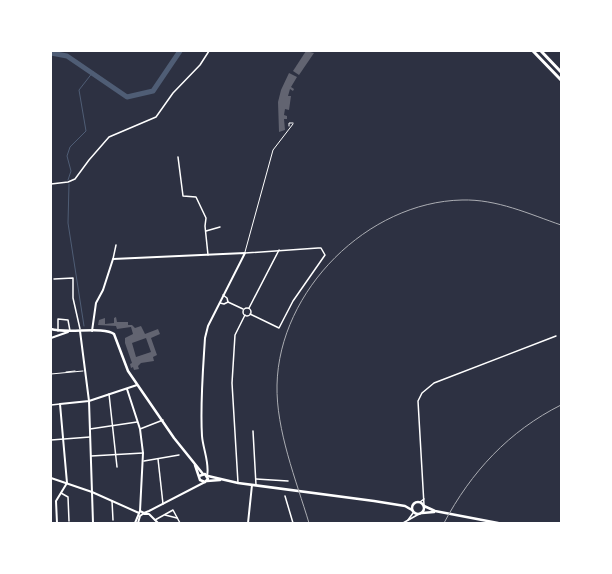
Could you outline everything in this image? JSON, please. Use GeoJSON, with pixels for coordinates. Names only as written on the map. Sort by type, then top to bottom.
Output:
{"type":"FeatureCollection","features":[{"type":"Feature","properties":{"kind":"highway"},"geometry":{"type":"LineString","coordinates":[[533,51],[561,80]]}},
{"type":"Feature","properties":{"kind":"highway"},"geometry":{"type":"LineString","coordinates":[[541,51],[561,72]]}},
{"type":"Feature","properties":{"kind":"main road"},"geometry":{"type":"LineString","coordinates":[[51,329],[69,332],[106,330],[114,334],[128,371],[194,464],[207,476],[220,480],[256,486],[405,506],[420,502],[435,512]]}},
{"type":"Feature","properties":{"kind":"main road"},"geometry":{"type":"LineString","coordinates":[[194,464],[200,480],[205,482],[220,480]]}},
{"type":"Feature","properties":{"kind":"main road"},"geometry":{"type":"LineString","coordinates":[[199,476],[204,474]]}},
{"type":"Feature","properties":{"kind":"main road"},"geometry":{"type":"LineString","coordinates":[[205,482],[207,476]]}},
{"type":"Feature","properties":{"kind":"main road"},"geometry":{"type":"LineString","coordinates":[[412,505],[412,511]]}},
{"type":"Feature","properties":{"kind":"main road"},"geometry":{"type":"LineString","coordinates":[[405,506],[420,514],[435,512],[498,523]]}},
{"type":"Feature","properties":{"kind":"main road"},"geometry":{"type":"LineString","coordinates":[[420,514],[424,506]]}},
{"type":"Feature","properties":{"kind":"street"},"geometry":{"type":"LineString","coordinates":[[51,184],[75,179],[109,137],[156,118],[173,92],[200,65],[210,51]]}},
{"type":"Feature","properties":{"kind":"street"},"geometry":{"type":"LineString","coordinates":[[178,157],[183,196],[196,197],[206,218],[208,255]]}},
{"type":"Feature","properties":{"kind":"street"},"geometry":{"type":"LineString","coordinates":[[206,231],[220,227]]}},
{"type":"Feature","properties":{"kind":"street"},"geometry":{"type":"LineString","coordinates":[[89,331],[96,303],[103,290],[116,245]]}},
{"type":"Feature","properties":{"kind":"street"},"geometry":{"type":"LineString","coordinates":[[113,259],[318,248],[324,251],[324,258],[293,301],[279,328],[250,314],[245,316],[235,335],[232,383],[238,483]]}},
{"type":"Feature","properties":{"kind":"street"},"geometry":{"type":"LineString","coordinates":[[250,314],[249,308],[279,250]]}},
{"type":"Feature","properties":{"kind":"street"},"geometry":{"type":"LineString","coordinates":[[207,476],[207,466],[203,449],[202,427],[205,338],[208,326],[245,253]]}},
{"type":"Feature","properties":{"kind":"street"},"geometry":{"type":"LineString","coordinates":[[54,279],[73,278],[73,298],[80,331],[89,401],[93,523]]}},
{"type":"Feature","properties":{"kind":"street"},"geometry":{"type":"LineString","coordinates":[[223,295],[227,298],[228,302],[243,309],[249,308]]}},
{"type":"Feature","properties":{"kind":"street"},"geometry":{"type":"LineString","coordinates":[[220,303],[224,304],[228,302]]}},
{"type":"Feature","properties":{"kind":"street"},"geometry":{"type":"LineString","coordinates":[[243,309],[245,316]]}},
{"type":"Feature","properties":{"kind":"street"},"geometry":{"type":"LineString","coordinates":[[51,338],[69,332],[68,320],[58,319],[58,331]]}},
{"type":"Feature","properties":{"kind":"street"},"geometry":{"type":"LineString","coordinates":[[424,506],[418,401],[422,393],[434,383],[556,336]]}},
{"type":"Feature","properties":{"kind":"street"},"geometry":{"type":"LineString","coordinates":[[51,405],[89,401],[138,385]]}},
{"type":"Feature","properties":{"kind":"street"},"geometry":{"type":"LineString","coordinates":[[127,389],[140,429],[144,461],[138,523]]}},
{"type":"Feature","properties":{"kind":"street"},"geometry":{"type":"LineString","coordinates":[[109,394],[117,468]]}},
{"type":"Feature","properties":{"kind":"street"},"geometry":{"type":"LineString","coordinates":[[57,523],[56,501],[67,483],[60,404]]}},
{"type":"Feature","properties":{"kind":"street"},"geometry":{"type":"LineString","coordinates":[[140,429],[163,420]]}},
{"type":"Feature","properties":{"kind":"street"},"geometry":{"type":"LineString","coordinates":[[90,429],[138,422]]}},
{"type":"Feature","properties":{"kind":"street"},"geometry":{"type":"LineString","coordinates":[[253,431],[256,486]]}},
{"type":"Feature","properties":{"kind":"street"},"geometry":{"type":"LineString","coordinates":[[51,440],[90,437]]}},
{"type":"Feature","properties":{"kind":"street"},"geometry":{"type":"LineString","coordinates":[[91,456],[143,453]]}},
{"type":"Feature","properties":{"kind":"street"},"geometry":{"type":"LineString","coordinates":[[144,461],[179,455]]}},
{"type":"Feature","properties":{"kind":"street"},"geometry":{"type":"LineString","coordinates":[[158,459],[162,504]]}},
{"type":"Feature","properties":{"kind":"street"},"geometry":{"type":"LineString","coordinates":[[204,474],[207,466]]}},
{"type":"Feature","properties":{"kind":"street"},"geometry":{"type":"LineString","coordinates":[[51,478],[92,492],[140,514],[205,482]]}},
{"type":"Feature","properties":{"kind":"street"},"geometry":{"type":"LineString","coordinates":[[256,478],[288,481]]}},
{"type":"Feature","properties":{"kind":"street"},"geometry":{"type":"LineString","coordinates":[[196,487],[200,480]]}},
{"type":"Feature","properties":{"kind":"street"},"geometry":{"type":"LineString","coordinates":[[248,523],[252,485]]}},
{"type":"Feature","properties":{"kind":"street"},"geometry":{"type":"LineString","coordinates":[[61,493],[68,497],[69,521]]}},
{"type":"Feature","properties":{"kind":"street"},"geometry":{"type":"LineString","coordinates":[[285,496],[292,523],[289,523]]}},
{"type":"Feature","properties":{"kind":"street"},"geometry":{"type":"LineString","coordinates":[[420,502],[424,499]]}},
{"type":"Feature","properties":{"kind":"street"},"geometry":{"type":"LineString","coordinates":[[51,501],[56,501]]}},
{"type":"Feature","properties":{"kind":"street"},"geometry":{"type":"LineString","coordinates":[[112,501],[113,520]]}},
{"type":"Feature","properties":{"kind":"street"},"geometry":{"type":"LineString","coordinates":[[154,520],[173,510],[180,523]]}},
{"type":"Feature","properties":{"kind":"street"},"geometry":{"type":"LineString","coordinates":[[407,521],[412,511]]}},
{"type":"Feature","properties":{"kind":"street"},"geometry":{"type":"LineString","coordinates":[[135,523],[140,514],[144,513],[149,514],[158,523]]}},
{"type":"Feature","properties":{"kind":"street"},"geometry":{"type":"LineString","coordinates":[[403,523],[420,514]]}},
{"type":"Feature","properties":{"kind":"street"},"geometry":{"type":"LineString","coordinates":[[165,515],[177,518]]}},
{"type":"Feature","properties":{"kind":"lane"},"geometry":{"type":"LineString","coordinates":[[245,253],[273,150],[290,126]]}},
{"type":"Feature","properties":{"kind":"path"},"geometry":{"type":"LineString","coordinates":[[51,374],[76,371],[85,372]]}},
{"type":"Feature","properties":{"kind":"building"},"geometry":{"type":"Polygon","coordinates":[[[306,51],[314,53],[299,75],[293,71],[306,51]]]}},
{"type":"Feature","properties":{"kind":"building"},"geometry":{"type":"Polygon","coordinates":[[[289,73],[297,77],[291,87],[294,89],[293,91],[290,89],[288,96],[291,96],[289,110],[285,109],[284,115],[287,116],[287,119],[284,119],[285,130],[279,132],[278,102],[281,90],[289,73]]]}},
{"type":"Feature","properties":{"kind":"building"},"geometry":{"type":"Polygon","coordinates":[[[116,317],[117,322],[128,322],[128,325],[132,325],[135,328],[141,326],[145,334],[158,329],[160,334],[151,338],[157,355],[153,357],[154,361],[141,363],[138,366],[139,369],[134,370],[133,367],[131,368],[130,364],[132,363],[125,343],[125,338],[133,334],[131,327],[117,329],[116,326],[98,325],[99,320],[105,318],[105,324],[114,323],[114,318],[116,317]],[[146,338],[132,343],[136,357],[151,352],[146,338]]]}},
{"type":"Feature","properties":{"kind":"waterway"},"geometry":{"type":"LineString","coordinates":[[51,53],[67,56],[127,97],[153,91],[180,51]]}},
{"type":"Feature","properties":{"kind":"waterway"},"geometry":{"type":"LineString","coordinates":[[68,180],[71,171],[67,156],[70,147],[86,131],[79,90],[93,72]]}},
{"type":"Feature","properties":{"kind":"waterway"},"geometry":{"type":"LineString","coordinates":[[69,184],[68,223],[84,326]]}},
{"type":"Feature","properties":{"kind":"railway"},"geometry":{"type":"LineString","coordinates":[[309,523],[283,437],[277,385],[282,350],[294,316],[312,285],[335,258],[363,234],[394,216],[427,205],[462,200],[475,200],[513,208],[561,225]]}},
{"type":"Feature","properties":{"kind":"railway"},"geometry":{"type":"LineString","coordinates":[[444,523],[466,487],[493,455],[508,440],[525,427],[542,415],[561,405]]}}]}
